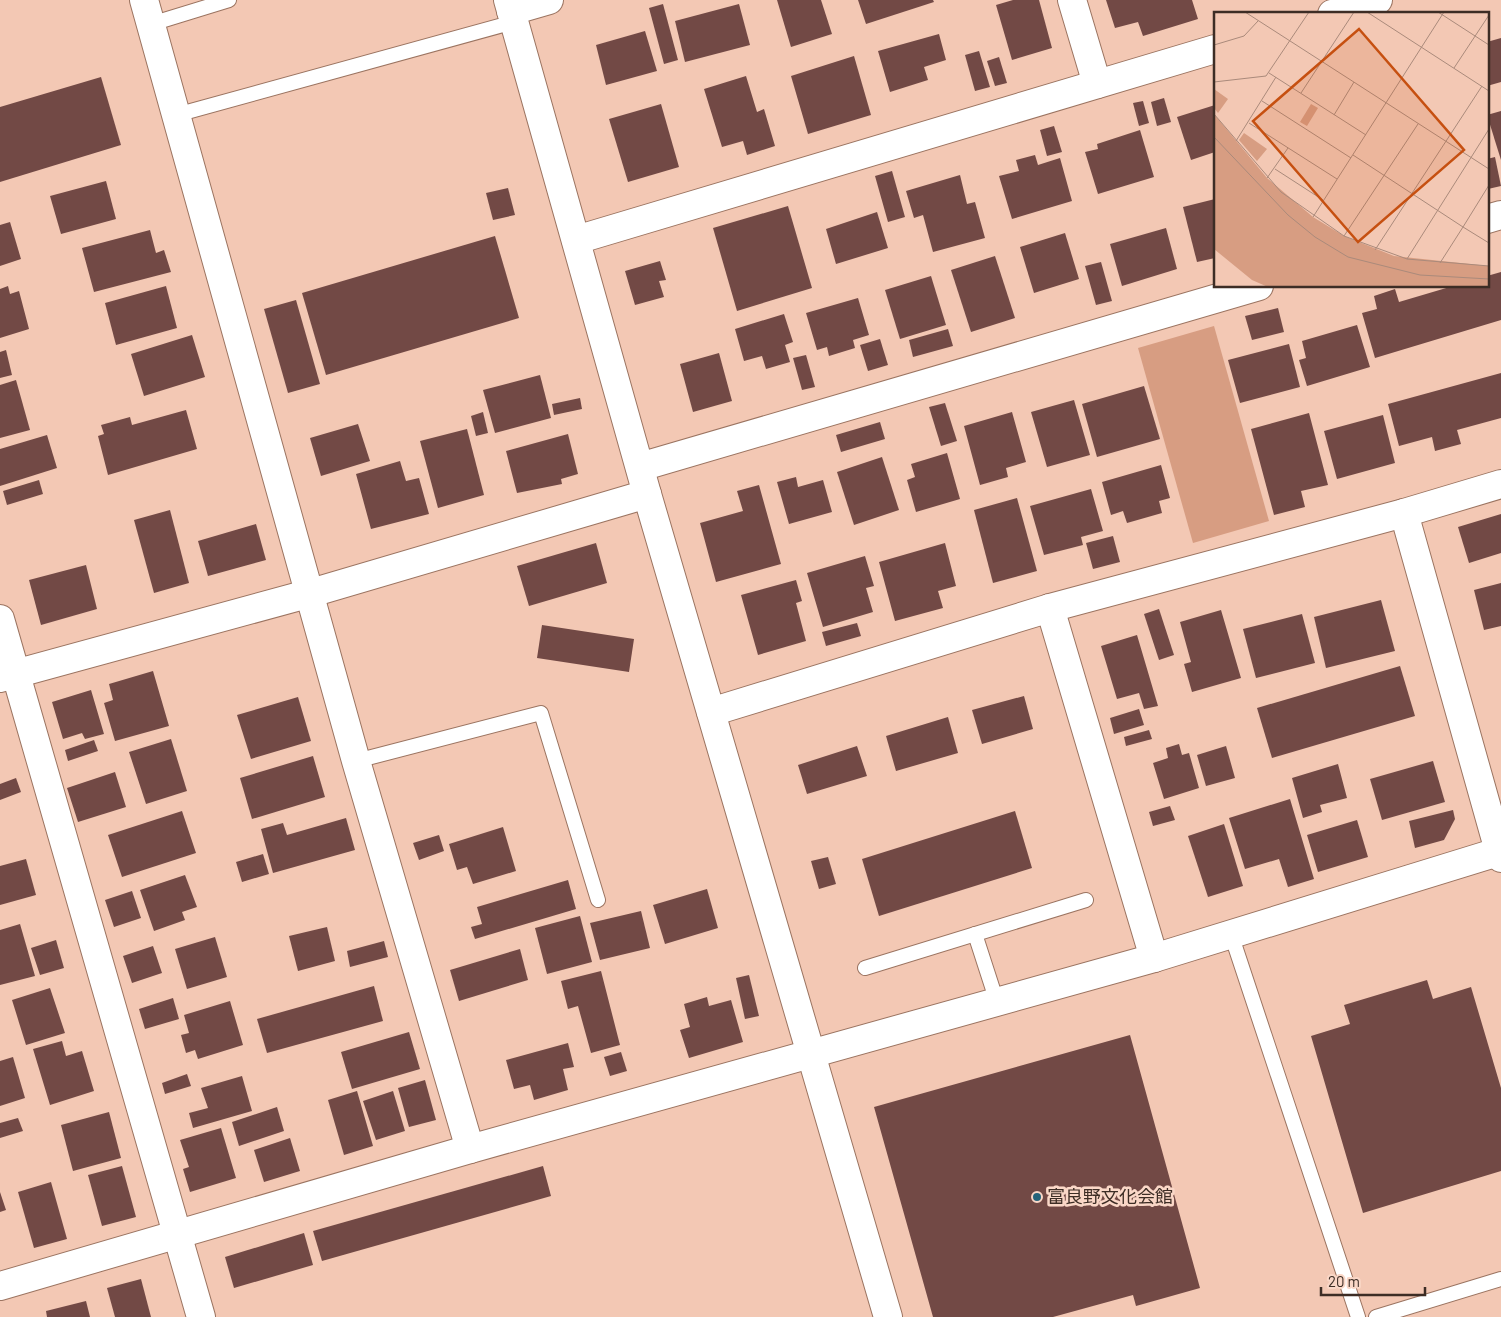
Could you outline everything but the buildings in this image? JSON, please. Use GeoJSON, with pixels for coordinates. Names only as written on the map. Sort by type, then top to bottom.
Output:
{"type":"FeatureCollection","features":[{"type":"Feature","properties":{"kind":"street"},"geometry":{"type":"LineString","coordinates":[[549,0],[511,11],[647,494],[888,1317]]}},
{"type":"Feature","properties":{"kind":"street"},"geometry":{"type":"LineString","coordinates":[[1072,0],[1097,84]]}},
{"type":"Feature","properties":{"kind":"street"},"geometry":{"type":"LineString","coordinates":[[1339,12],[1378,0]]}},
{"type":"Feature","properties":{"kind":"street"},"geometry":{"type":"LineString","coordinates":[[148,12],[311,593],[356,761],[470,1149]]}},
{"type":"Feature","properties":{"kind":"street"},"geometry":{"type":"LineString","coordinates":[[576,240],[1214,49]]}},
{"type":"Feature","properties":{"kind":"street"},"geometry":{"type":"LineString","coordinates":[[1488,219],[1501,215]]}},
{"type":"Feature","properties":{"kind":"street"},"geometry":{"type":"LineString","coordinates":[[640,467],[1252,288]]}},
{"type":"Feature","properties":{"kind":"street"},"geometry":{"type":"LineString","coordinates":[[711,712],[1050,608],[1404,513],[1501,484]]}},
{"type":"Feature","properties":{"kind":"street"},"geometry":{"type":"LineString","coordinates":[[8,676],[311,593],[647,494]]}},
{"type":"Feature","properties":{"kind":"street"},"geometry":{"type":"LineString","coordinates":[[0,1286],[470,1149],[1154,958],[1500,854],[1404,513]]}},
{"type":"Feature","properties":{"kind":"street"},"geometry":{"type":"LineString","coordinates":[[1050,608],[1154,958]]}},
{"type":"Feature","properties":{"kind":"street"},"geometry":{"type":"LineString","coordinates":[[0,620],[8,676],[201,1317]]}},
{"type":"Feature","properties":{"kind":"lane"},"geometry":{"type":"LineString","coordinates":[[148,12],[229,0]]}},
{"type":"Feature","properties":{"kind":"lane"},"geometry":{"type":"LineString","coordinates":[[176,115],[511,11]]}},
{"type":"Feature","properties":{"kind":"lane"},"geometry":{"type":"LineString","coordinates":[[356,761],[541,713],[598,900]]}},
{"type":"Feature","properties":{"kind":"lane"},"geometry":{"type":"LineString","coordinates":[[865,968],[1086,900]]}},
{"type":"Feature","properties":{"kind":"lane"},"geometry":{"type":"LineString","coordinates":[[975,934],[997,1002]]}},
{"type":"Feature","properties":{"kind":"lane"},"geometry":{"type":"LineString","coordinates":[[1231,934],[1358,1317]]}},
{"type":"Feature","properties":{"kind":"lane"},"geometry":{"type":"LineString","coordinates":[[1376,1317],[1501,1279]]}},
{"type":"Feature","properties":{"kind":"shaded area"},"geometry":{"type":"Polygon","coordinates":[[[1214,326],[1269,521],[1193,543],[1138,348],[1214,326]]]}},
{"type":"Feature","properties":{"kind":"place","name":"富良野文化会館"},"geometry":{"type":"Point","coordinates":[1037,1197]}}]}
